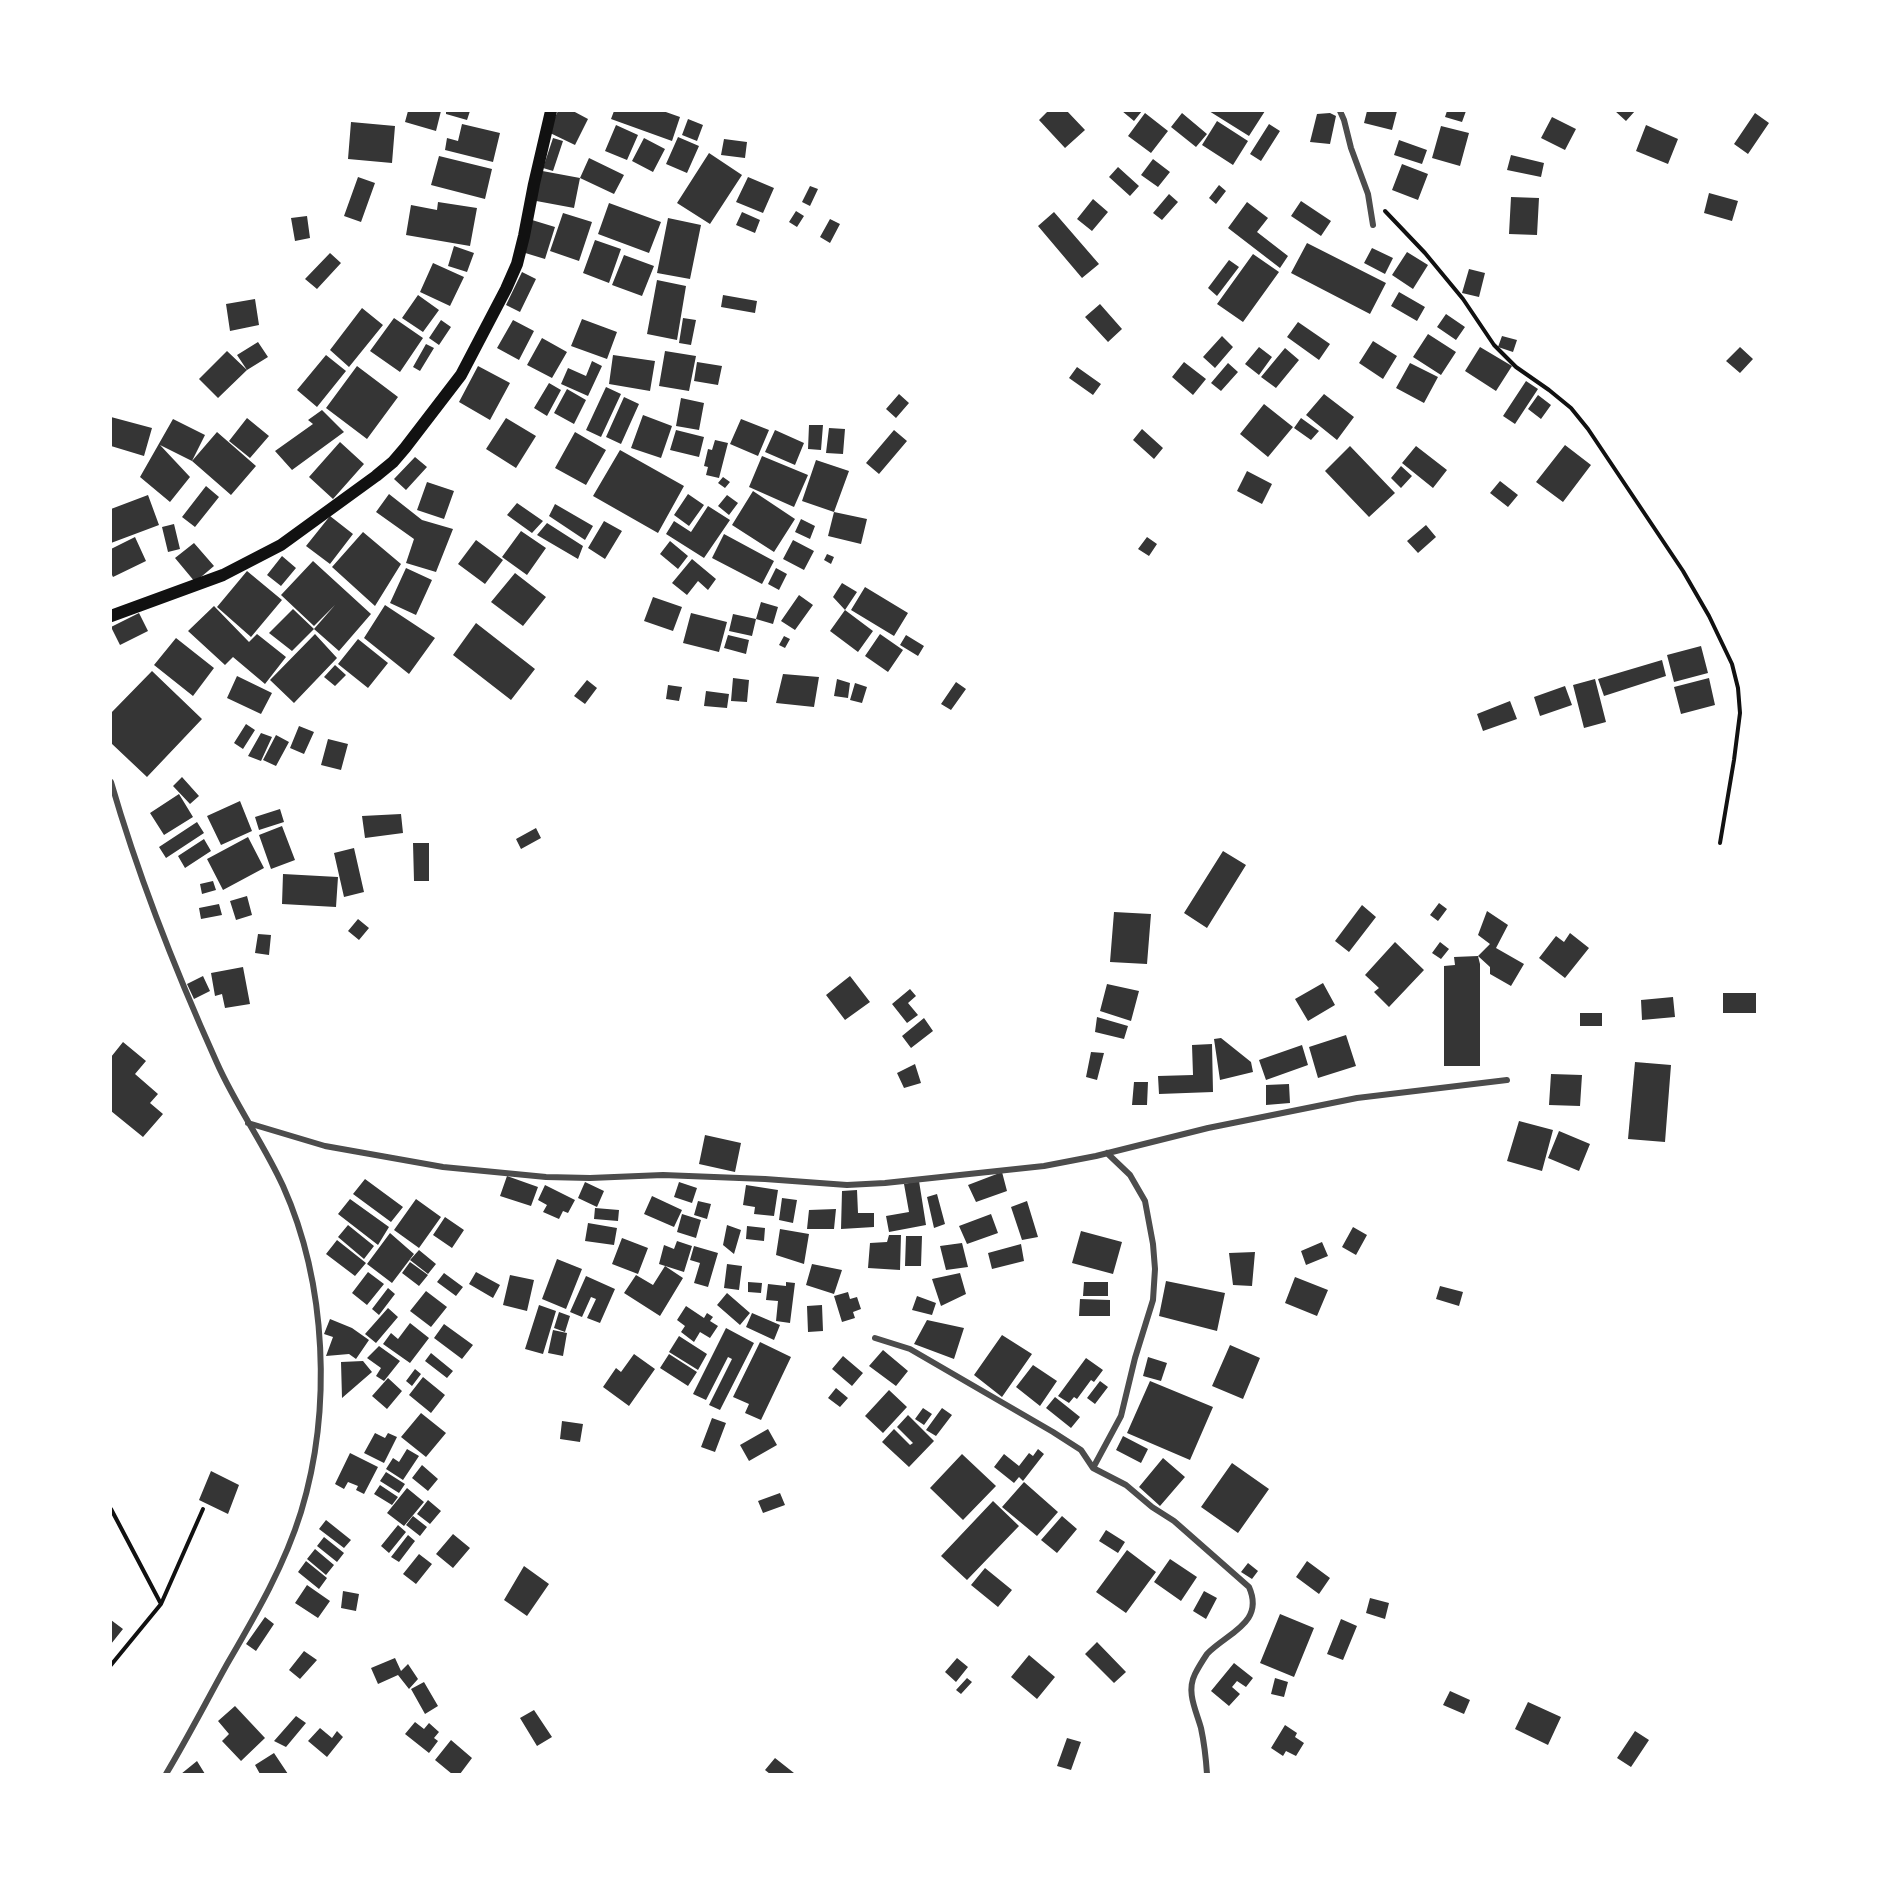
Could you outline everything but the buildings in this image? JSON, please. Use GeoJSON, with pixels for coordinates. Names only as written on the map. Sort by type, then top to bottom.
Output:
{"type":"FeatureCollection","features":[{"type":"Feature","properties":{"kind":"main road"},"geometry":{"type":"LineString","coordinates":[[111,616],[223,575],[281,545],[393,462],[461,375],[506,289],[517,264],[551,111]]}},
{"type":"Feature","properties":{"kind":"street"},"geometry":{"type":"LineString","coordinates":[[1340,111],[1368,194],[1373,225]]}},
{"type":"Feature","properties":{"kind":"street"},"geometry":{"type":"LineString","coordinates":[[111,782],[135,860],[169,952],[218,1066],[283,1186],[309,1257],[320,1358],[316,1447],[301,1513],[281,1566],[264,1600],[166,1774]]}},
{"type":"Feature","properties":{"kind":"street"},"geometry":{"type":"LineString","coordinates":[[248,1123],[325,1146],[443,1167],[557,1177],[600,1178],[663,1175],[847,1185],[1044,1166],[1208,1128],[1357,1098],[1507,1080]]}},
{"type":"Feature","properties":{"kind":"street"},"geometry":{"type":"LineString","coordinates":[[1093,1468],[1120,1416],[1153,1300],[1155,1269],[1145,1201],[1130,1175],[1107,1153]]}},
{"type":"Feature","properties":{"kind":"street"},"geometry":{"type":"LineString","coordinates":[[875,1338],[910,1349],[1081,1450],[1093,1468],[1126,1485],[1152,1507],[1174,1521],[1249,1587],[1254,1602],[1253,1608],[1243,1624],[1206,1656],[1194,1676],[1191,1688],[1192,1702],[1201,1729],[1207,1774]]}},
{"type":"Feature","properties":{"kind":"path"},"geometry":{"type":"LineString","coordinates":[[1368,194],[1433,262],[1463,299],[1494,345],[1516,367],[1571,408],[1588,429],[1677,562],[1709,616],[1732,664],[1738,688],[1740,713],[1720,843]]}},
{"type":"Feature","properties":{"kind":"path"},"geometry":{"type":"LineString","coordinates":[[111,1509],[161,1604]]}},
{"type":"Feature","properties":{"kind":"path"},"geometry":{"type":"LineString","coordinates":[[111,1665],[161,1604],[203,1509]]}}]}
